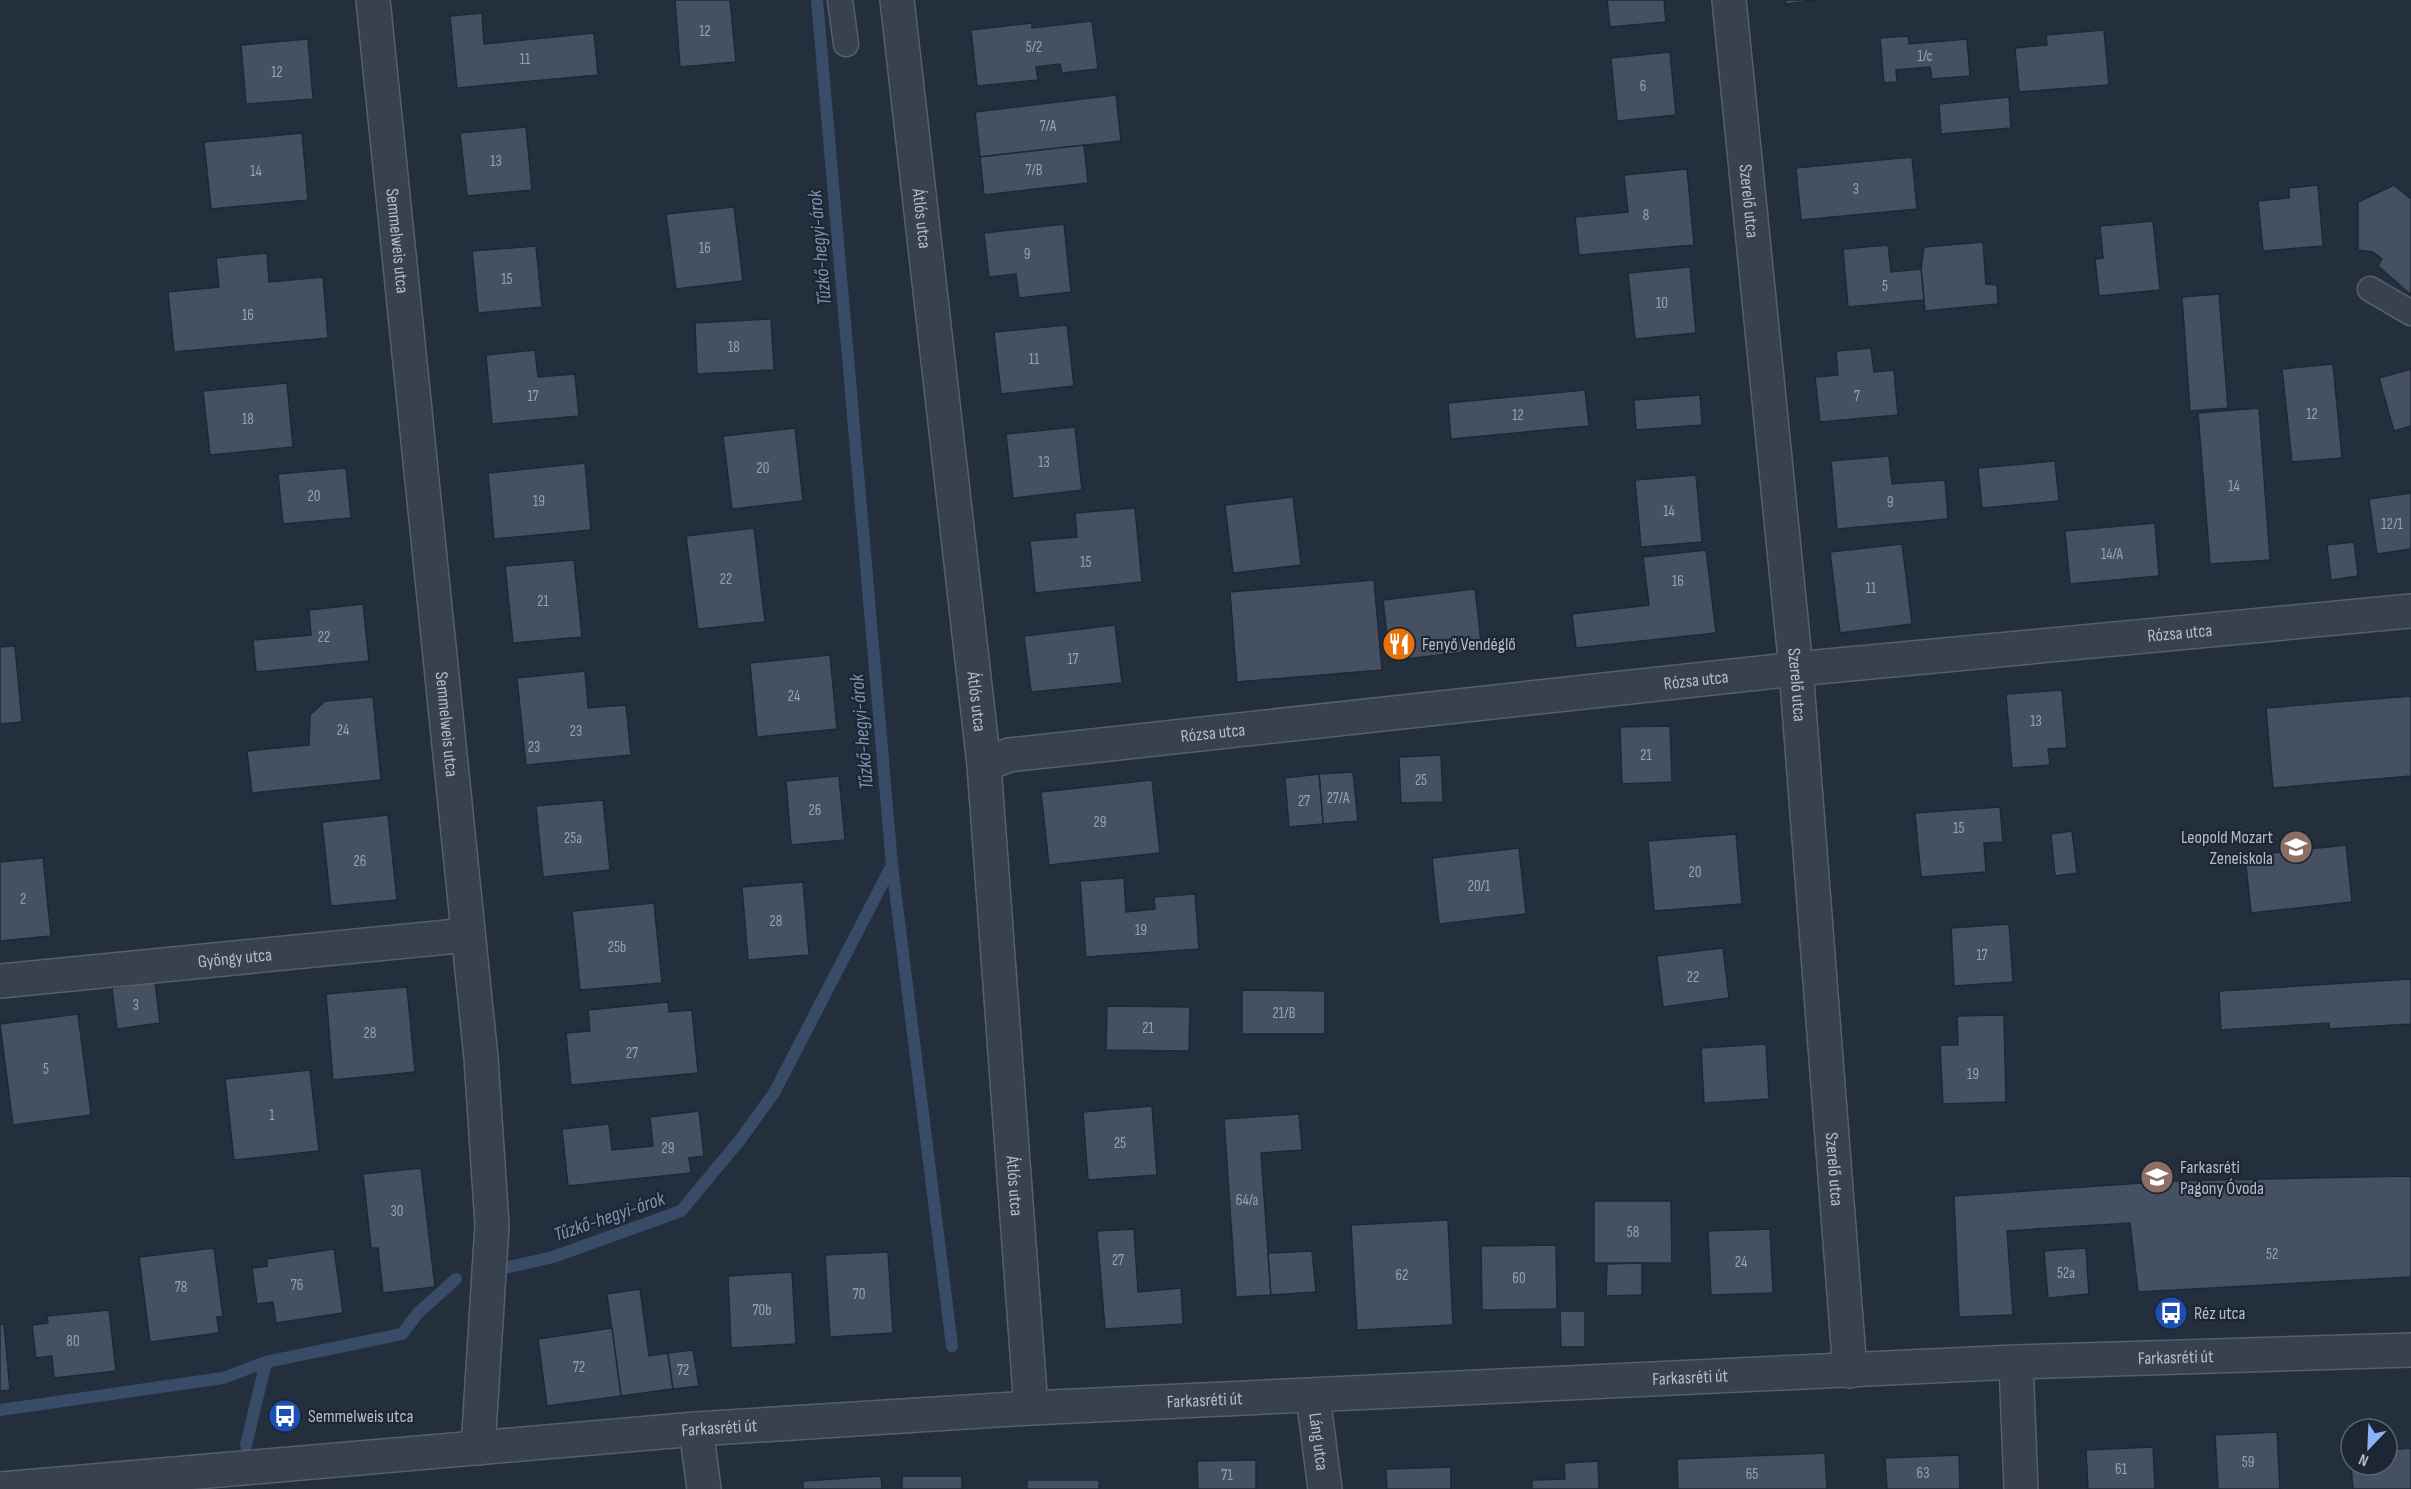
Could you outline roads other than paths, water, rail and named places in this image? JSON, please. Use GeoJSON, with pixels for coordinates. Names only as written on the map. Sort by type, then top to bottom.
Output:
{"type":"FeatureCollection","features":[{"type":"Feature","properties":{"kind":"street","name":"Semmelweis utca"},"geometry":{"type":"LineString","coordinates":[[373,0],[481,1058],[492,1225],[478,1448]]}},
{"type":"Feature","properties":{"kind":"street","name":"Átlós utca"},"geometry":{"type":"LineString","coordinates":[[897,0],[984,765],[1031,1408]]}},
{"type":"Feature","properties":{"kind":"street","name":"Szerelő utca"},"geometry":{"type":"LineString","coordinates":[[1729,0],[1796,669],[1850,1371]]}},
{"type":"Feature","properties":{"kind":"street","name":"Rózsa utca"},"geometry":{"type":"LineString","coordinates":[[984,765],[1009,755],[1796,669],[2411,611]]}},
{"type":"Feature","properties":{"kind":"street","name":"Gyöngy utca"},"geometry":{"type":"LineString","coordinates":[[0,981],[468,935]]}},
{"type":"Feature","properties":{"kind":"street","name":"Farkasréti út"},"geometry":{"type":"LineString","coordinates":[[0,1489],[252,1479],[478,1448],[696,1429],[1031,1408],[2016,1362],[2411,1350]]}},
{"type":"Feature","properties":{"kind":"street"},"geometry":{"type":"LineString","coordinates":[[2016,1362],[2021,1489]]}},
{"type":"Feature","properties":{"kind":"street","name":"Láng utca"},"geometry":{"type":"LineString","coordinates":[[1313,1396],[1325,1489]]}},
{"type":"Feature","properties":{"kind":"street"},"geometry":{"type":"LineString","coordinates":[[696,1429],[704,1489]]}},
{"type":"Feature","properties":{"kind":"lane"},"geometry":{"type":"LineString","coordinates":[[840,0],[846,44]]}},
{"type":"Feature","properties":{"kind":"lane"},"geometry":{"type":"LineString","coordinates":[[2370,289],[2411,313]]}},
{"type":"Feature","properties":{"kind":"waterway","name":"Tűzkő-hegyi-árok"},"geometry":{"type":"LineString","coordinates":[[500,1269],[553,1257],[681,1211],[740,1140],[774,1093],[892,865],[817,0]]}},
{"type":"Feature","properties":{"kind":"waterway"},"geometry":{"type":"LineString","coordinates":[[892,865],[952,1346]]}},
{"type":"Feature","properties":{"kind":"waterway"},"geometry":{"type":"LineString","coordinates":[[0,1410],[223,1378],[266,1362],[402,1334],[418,1313],[456,1279]]}},
{"type":"Feature","properties":{"kind":"waterway"},"geometry":{"type":"LineString","coordinates":[[246,1445],[266,1362]]}},
{"type":"Feature","properties":{"kind":"place","name":"Fenyő Vendéglő"},"geometry":{"type":"Point","coordinates":[1399,644]}},
{"type":"Feature","properties":{"kind":"place","name":"Leopold Mozart Zeneiskola"},"geometry":{"type":"Point","coordinates":[2296,847]}},
{"type":"Feature","properties":{"kind":"place","name":"Farkasréti Pagony Óvoda"},"geometry":{"type":"Point","coordinates":[2157,1177]}},
{"type":"Feature","properties":{"kind":"place","name":"Réz utca"},"geometry":{"type":"Point","coordinates":[2171,1313]}},
{"type":"Feature","properties":{"kind":"place","name":"Semmelweis utca"},"geometry":{"type":"Point","coordinates":[285,1416]}}]}
